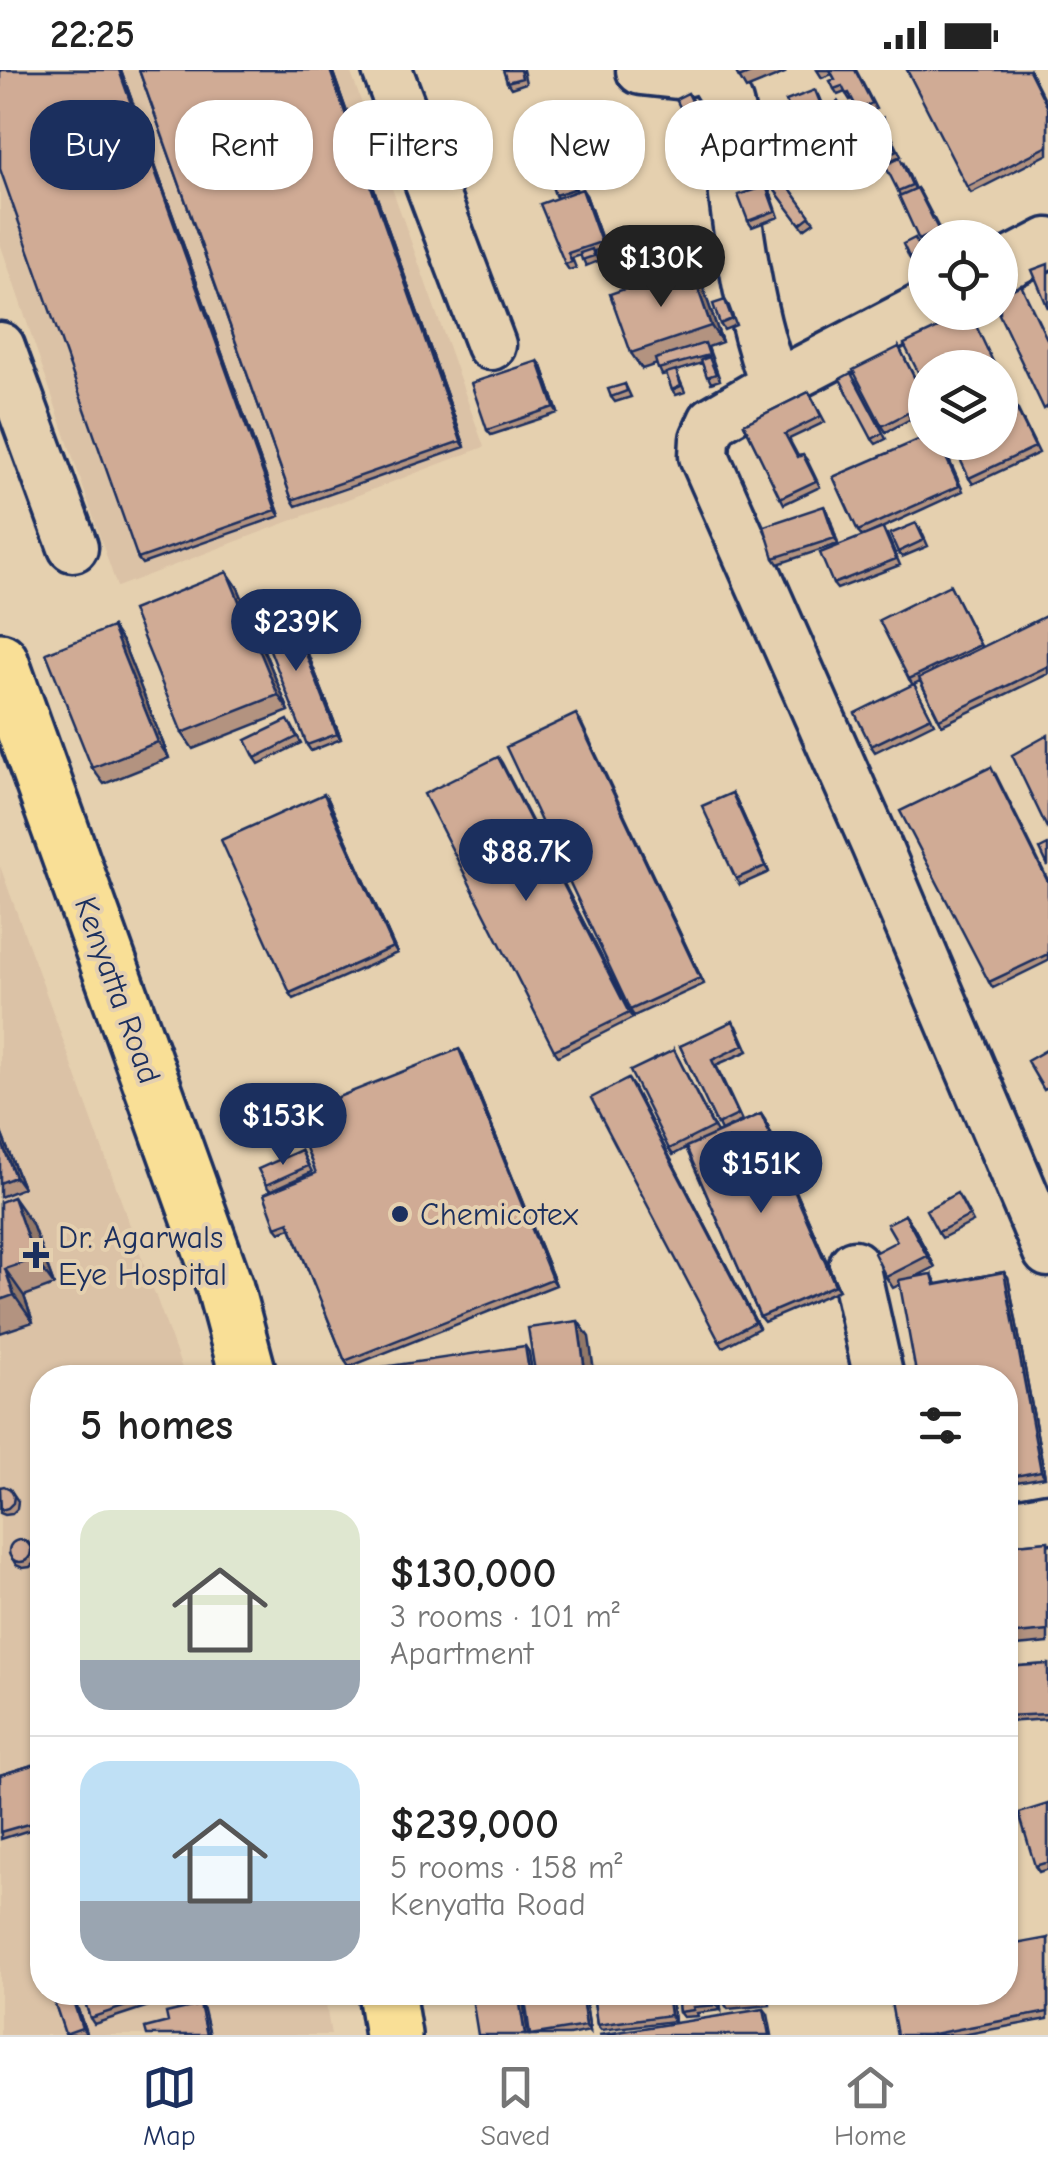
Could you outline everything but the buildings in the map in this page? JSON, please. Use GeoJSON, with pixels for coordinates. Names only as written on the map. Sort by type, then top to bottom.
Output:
{"type":"FeatureCollection","features":[{"type":"Feature","properties":{"kind":"highway","name":"Kenyatta Road"},"geometry":{"type":"LineString","coordinates":[[0,661],[225,1288],[246,1365]]}},
{"type":"Feature","properties":{"kind":"highway"},"geometry":{"type":"LineString","coordinates":[[388,2005],[393,2035]]}},
{"type":"Feature","properties":{"kind":"street"},"geometry":{"type":"LineString","coordinates":[[387,70],[491,345]]}},
{"type":"Feature","properties":{"kind":"street"},"geometry":{"type":"LineString","coordinates":[[641,70],[677,74],[691,70]]}},
{"type":"Feature","properties":{"kind":"street"},"geometry":{"type":"LineString","coordinates":[[709,70],[728,102],[739,234],[764,356],[775,385]]}},
{"type":"Feature","properties":{"kind":"street"},"geometry":{"type":"LineString","coordinates":[[1018,259],[1048,244]]}},
{"type":"Feature","properties":{"kind":"street"},"geometry":{"type":"LineString","coordinates":[[908,316],[713,421],[705,439],[704,456],[876,846],[1048,1252]]}},
{"type":"Feature","properties":{"kind":"street"},"geometry":{"type":"LineString","coordinates":[[0,347],[73,547]]}},
{"type":"Feature","properties":{"kind":"street"},"geometry":{"type":"LineString","coordinates":[[854,1266],[876,1365]]}},
{"type":"Feature","properties":{"kind":"street"},"geometry":{"type":"LineString","coordinates":[[1018,1524],[1048,1518]]}},
{"type":"Feature","properties":{"kind":"shaded area"},"geometry":{"type":"Polygon","coordinates":[[[0,70],[350,70],[361,100],[333,100],[333,190],[393,190],[484,447],[117,587],[0,243],[0,70]]]}},
{"type":"Feature","properties":{"kind":"shaded area"},"geometry":{"type":"Polygon","coordinates":[[[0,866],[181,1365],[30,1365],[30,2005],[326,2005],[331,2035],[0,2035],[0,866]]]}},
{"type":"Feature","properties":{"kind":"place","name":"Chemicotex"},"geometry":{"type":"Point","coordinates":[400,1214]}},
{"type":"Feature","properties":{"kind":"place","name":"Dr. Agarwals Eye Hospital"},"geometry":{"type":"Point","coordinates":[36,1255]}}]}
